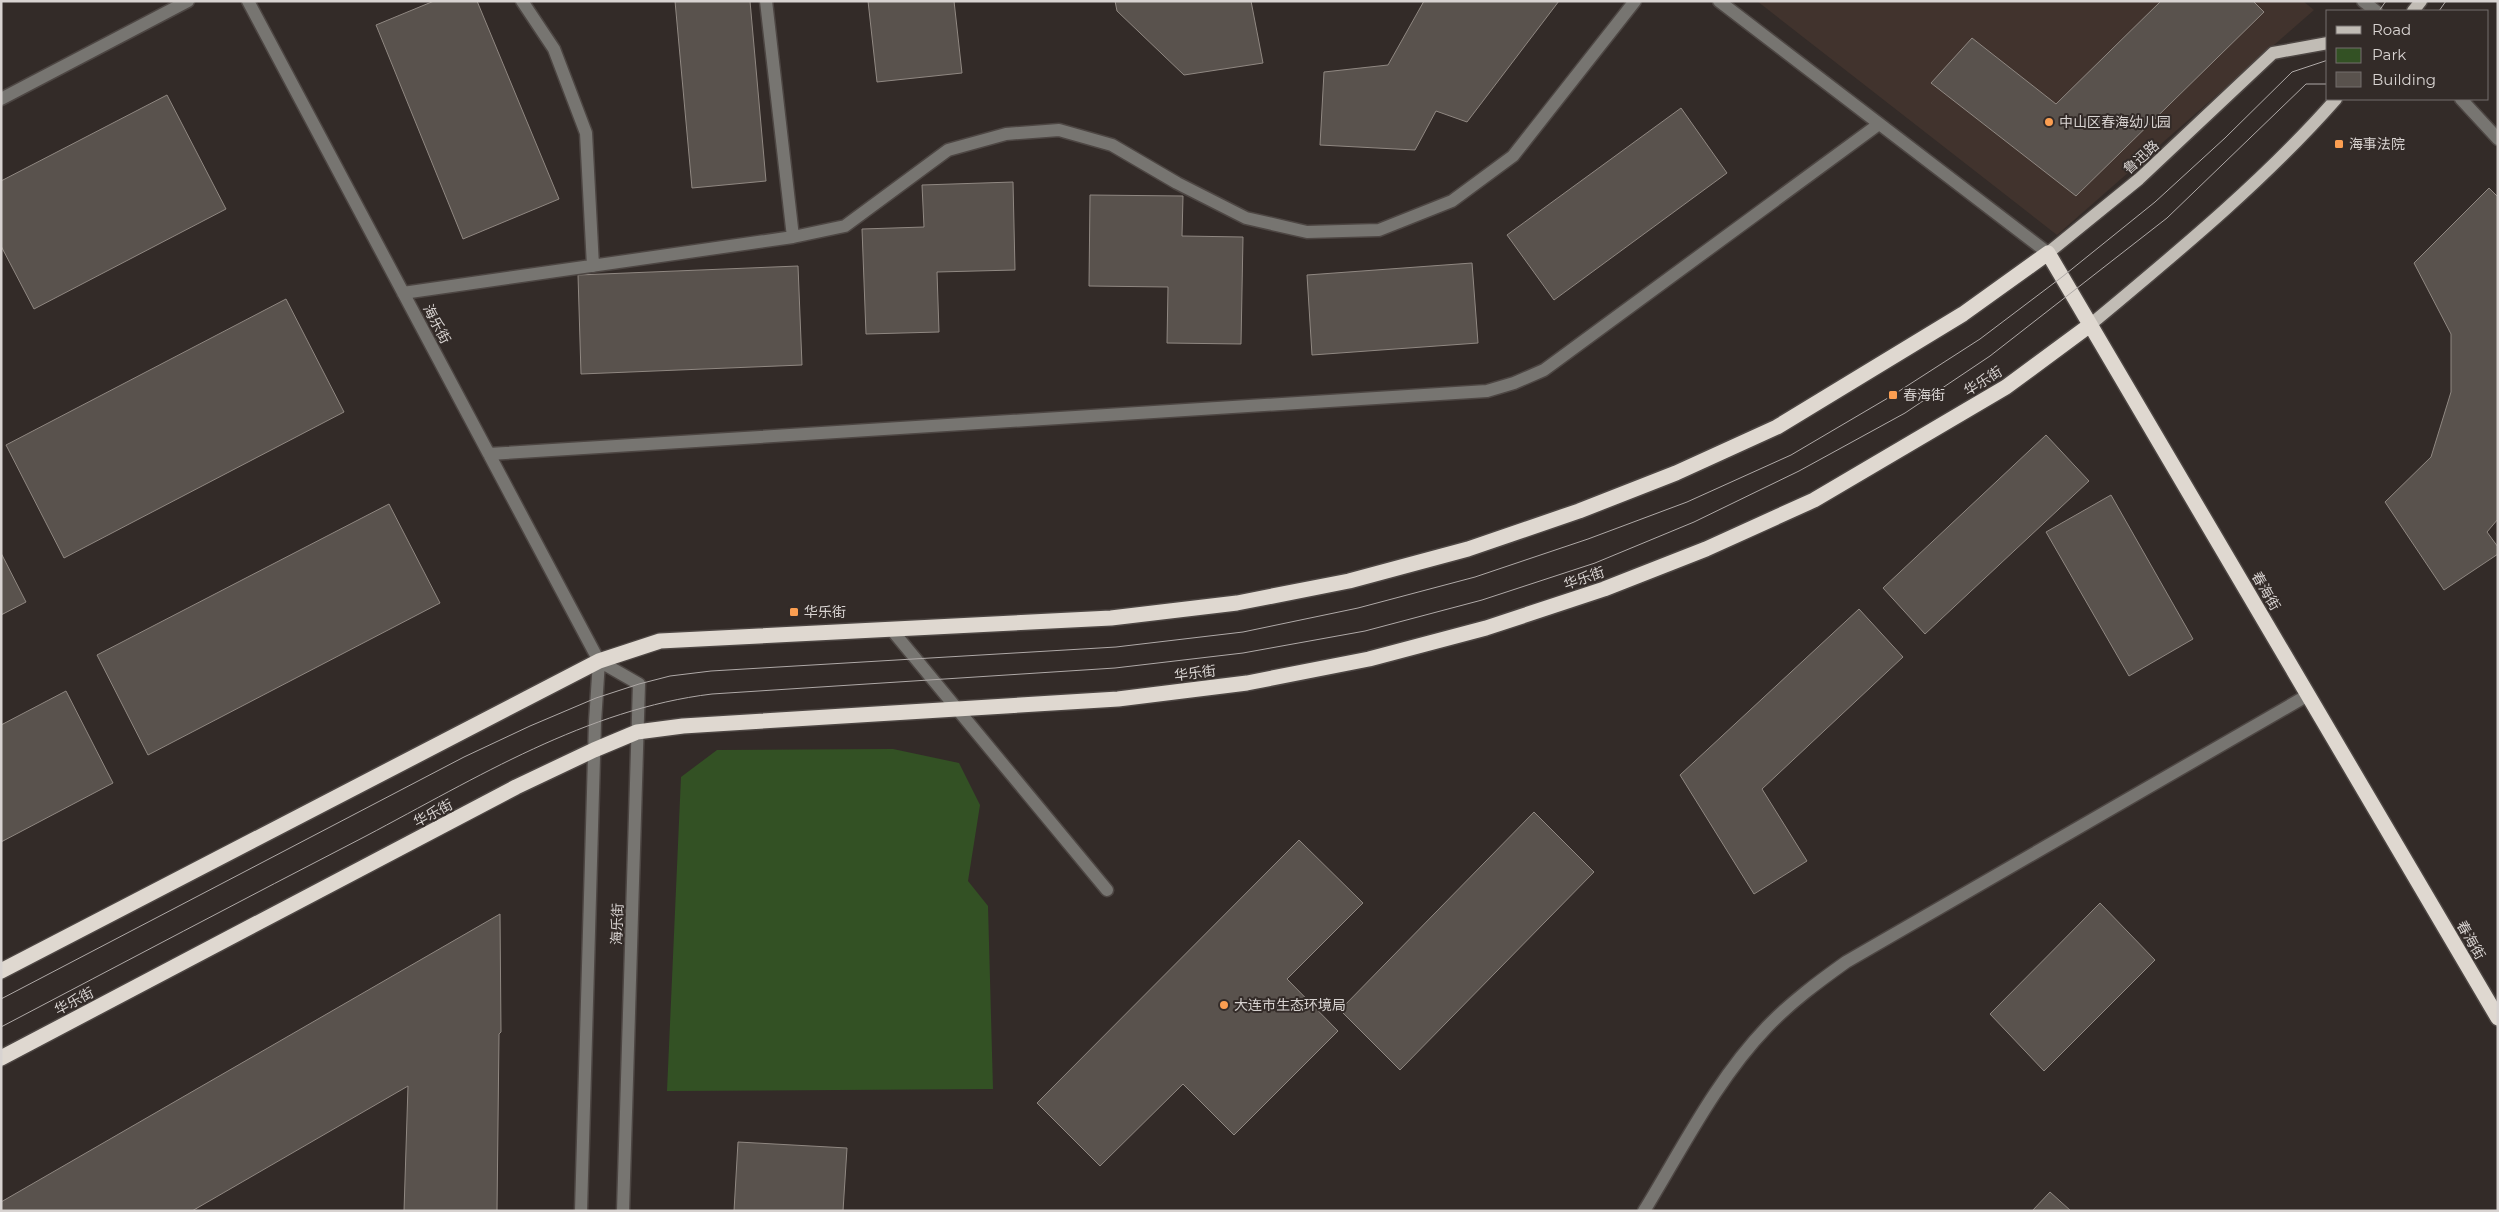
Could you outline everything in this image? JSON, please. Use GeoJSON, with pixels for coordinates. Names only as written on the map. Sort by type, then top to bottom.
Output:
{"type":"FeatureCollection","features":[{"type":"Feature","properties":{"kind":"highway","name":"春海街"},"geometry":{"type":"LineString","coordinates":[[2048,253],[2498,1018]]}},
{"type":"Feature","properties":{"kind":"highway"},"geometry":{"type":"LineString","coordinates":[[1,971],[599,661],[660,641],[1111,618],[1237,603],[1349,582],[1468,549],[1623,494],[1676,473],[1777,427],[1963,314],[2048,253]]}},
{"type":"Feature","properties":{"kind":"highway","name":"华乐街"},"geometry":{"type":"LineString","coordinates":[[1,1058],[516,787],[637,732],[683,726],[1118,699],[1247,683],[1369,659],[1486,628],[1595,592],[1706,549],[1814,500],[2006,387],[2090,325]]}},
{"type":"Feature","properties":{"kind":"main road","name":"鲁迅路"},"geometry":{"type":"LineString","coordinates":[[2048,253],[2140,179],[2273,52],[2326,43]]}},
{"type":"Feature","properties":{"kind":"main road"},"geometry":{"type":"LineString","coordinates":[[2090,325],[2156,270],[2261,175],[2335,100]]}},
{"type":"Feature","properties":{"kind":"street"},"geometry":{"type":"LineString","coordinates":[[1,99],[188,1]]}},
{"type":"Feature","properties":{"kind":"street","name":"海乐街"},"geometry":{"type":"LineString","coordinates":[[248,1],[599,661],[594,750],[581,1211]]}},
{"type":"Feature","properties":{"kind":"street"},"geometry":{"type":"LineString","coordinates":[[522,1],[554,49],[586,133],[593,266]]}},
{"type":"Feature","properties":{"kind":"street"},"geometry":{"type":"LineString","coordinates":[[766,1],[793,237]]}},
{"type":"Feature","properties":{"kind":"street"},"geometry":{"type":"LineString","coordinates":[[404,294],[793,237],[845,226],[948,150],[1006,134],[1059,130],[1112,145],[1178,183],[1246,218],[1307,232],[1379,230],[1452,201],[1514,156],[1635,1]]}},
{"type":"Feature","properties":{"kind":"street","name":"春海街"},"geometry":{"type":"LineString","coordinates":[[1719,1],[2048,253]]}},
{"type":"Feature","properties":{"kind":"street"},"geometry":{"type":"LineString","coordinates":[[2363,1],[2375,10]]}},
{"type":"Feature","properties":{"kind":"street"},"geometry":{"type":"LineString","coordinates":[[2462,100],[2498,139]]}},
{"type":"Feature","properties":{"kind":"street"},"geometry":{"type":"LineString","coordinates":[[489,454],[1487,391],[1514,383],[1544,370],[1879,124]]}},
{"type":"Feature","properties":{"kind":"street"},"geometry":{"type":"LineString","coordinates":[[890,630],[1107,890]]}},
{"type":"Feature","properties":{"kind":"street","name":"海乐街"},"geometry":{"type":"LineString","coordinates":[[599,661],[638,684],[623,1211]]}},
{"type":"Feature","properties":{"kind":"street"},"geometry":{"type":"LineString","coordinates":[[1644,1211],[1728,1075],[1766,1028],[1803,993],[1846,962],[2308,696]]}},
{"type":"Feature","properties":{"kind":"shaded area","name":"中山区春海幼儿园"},"geometry":{"type":"Polygon","coordinates":[[[1757,1],[2303,1],[2314,10],[2057,235],[1757,1]]]}},
{"type":"Feature","properties":{"kind":"green space"},"geometry":{"type":"Polygon","coordinates":[[[893,749],[959,763],[980,805],[968,881],[988,906],[993,1089],[667,1091],[681,777],[717,750],[893,749]]]}},
{"type":"Feature","properties":{"kind":"building"},"geometry":{"type":"Polygon","coordinates":[[[434,1],[477,1],[559,199],[463,239],[376,25],[434,1]]]}},
{"type":"Feature","properties":{"kind":"building"},"geometry":{"type":"Polygon","coordinates":[[[675,1],[750,1],[766,181],[692,188],[675,1]]]}},
{"type":"Feature","properties":{"kind":"building"},"geometry":{"type":"Polygon","coordinates":[[[868,1],[954,1],[962,73],[877,82],[868,1]]]}},
{"type":"Feature","properties":{"kind":"building"},"geometry":{"type":"Polygon","coordinates":[[[1115,1],[1251,1],[1263,63],[1184,75],[1117,11],[1115,1]]]}},
{"type":"Feature","properties":{"kind":"building"},"geometry":{"type":"Polygon","coordinates":[[[1424,1],[1559,1],[1467,122],[1436,111],[1415,150],[1320,145],[1324,72],[1388,65],[1424,1]]]}},
{"type":"Feature","properties":{"kind":"building"},"geometry":{"type":"Polygon","coordinates":[[[2161,1],[2253,1],[2264,12],[2076,196],[1931,83],[1972,38],[2056,104],[2161,1]]]}},
{"type":"Feature","properties":{"kind":"building"},"geometry":{"type":"Polygon","coordinates":[[[167,95],[226,209],[34,309],[1,246],[1,181],[167,95]]]}},
{"type":"Feature","properties":{"kind":"building"},"geometry":{"type":"Polygon","coordinates":[[[1681,108],[1727,173],[1554,300],[1507,235],[1681,108]]]}},
{"type":"Feature","properties":{"kind":"building"},"geometry":{"type":"Polygon","coordinates":[[[1013,182],[1015,270],[937,272],[939,332],[866,334],[862,229],[924,227],[922,185],[1013,182]]]}},
{"type":"Feature","properties":{"kind":"building"},"geometry":{"type":"Polygon","coordinates":[[[2489,188],[2498,197],[2498,519],[2487,532],[2498,547],[2498,554],[2444,590],[2385,502],[2431,457],[2451,392],[2451,334],[2414,263],[2489,188]]]}},
{"type":"Feature","properties":{"kind":"building"},"geometry":{"type":"Polygon","coordinates":[[[1090,195],[1183,196],[1182,236],[1243,237],[1241,344],[1167,343],[1168,287],[1089,286],[1090,195]]]}},
{"type":"Feature","properties":{"kind":"building"},"geometry":{"type":"Polygon","coordinates":[[[1472,263],[1478,343],[1312,355],[1307,275],[1472,263]]]}},
{"type":"Feature","properties":{"kind":"building"},"geometry":{"type":"Polygon","coordinates":[[[798,266],[802,365],[581,374],[578,275],[798,266]]]}},
{"type":"Feature","properties":{"kind":"building"},"geometry":{"type":"Polygon","coordinates":[[[286,299],[344,412],[64,558],[6,445],[286,299]]]}},
{"type":"Feature","properties":{"kind":"building"},"geometry":{"type":"Polygon","coordinates":[[[2046,435],[2089,481],[1925,634],[1883,588],[2046,435]]]}},
{"type":"Feature","properties":{"kind":"building"},"geometry":{"type":"Polygon","coordinates":[[[2111,495],[2193,639],[2129,676],[2046,532],[2111,495]]]}},
{"type":"Feature","properties":{"kind":"building"},"geometry":{"type":"Polygon","coordinates":[[[389,504],[440,603],[148,755],[97,655],[389,504]]]}},
{"type":"Feature","properties":{"kind":"building"},"geometry":{"type":"Polygon","coordinates":[[[1,553],[26,602],[1,615],[1,553]]]}},
{"type":"Feature","properties":{"kind":"building"},"geometry":{"type":"Polygon","coordinates":[[[1859,609],[1903,657],[1762,789],[1807,861],[1754,894],[1680,775],[1859,609]]]}},
{"type":"Feature","properties":{"kind":"building"},"geometry":{"type":"Polygon","coordinates":[[[66,691],[113,783],[1,842],[1,725],[66,691]]]}},
{"type":"Feature","properties":{"kind":"building"},"geometry":{"type":"Polygon","coordinates":[[[1534,812],[1594,872],[1400,1070],[1340,1010],[1534,812]]]}},
{"type":"Feature","properties":{"kind":"building","name":"大连市生态环境局"},"geometry":{"type":"Polygon","coordinates":[[[1299,840],[1363,903],[1287,979],[1338,1031],[1234,1135],[1183,1084],[1100,1166],[1037,1103],[1299,840]]]}},
{"type":"Feature","properties":{"kind":"building"},"geometry":{"type":"Polygon","coordinates":[[[2100,903],[2155,960],[2044,1071],[1990,1014],[2100,903]]]}},
{"type":"Feature","properties":{"kind":"building"},"geometry":{"type":"Polygon","coordinates":[[[500,914],[501,1032],[499,1034],[497,1211],[404,1211],[408,1086],[192,1211],[1,1211],[1,1202],[500,914]]]}},
{"type":"Feature","properties":{"kind":"building"},"geometry":{"type":"Polygon","coordinates":[[[738,1142],[847,1148],[843,1211],[734,1211],[738,1142]]]}},
{"type":"Feature","properties":{"kind":"building"},"geometry":{"type":"Polygon","coordinates":[[[2050,1192],[2071,1211],[2032,1211],[2050,1192]]]}},
{"type":"Feature","properties":{"kind":"tram line"},"geometry":{"type":"LineString","coordinates":[[2380,10],[2386,1]]}},
{"type":"Feature","properties":{"kind":"tram line"},"geometry":{"type":"LineString","coordinates":[[2440,10],[2446,1]]}},
{"type":"Feature","properties":{"kind":"tram line"},"geometry":{"type":"LineString","coordinates":[[1,999],[464,757],[596,698],[639,684],[670,676],[711,671],[1116,647],[1243,632],[1358,608],[1475,577],[1588,539],[1687,502],[1791,455],[1893,395],[1980,339],[2062,277],[2155,202],[2225,138],[2292,72],[2326,61]]}},
{"type":"Feature","properties":{"kind":"tram line"},"geometry":{"type":"LineString","coordinates":[[1,1027],[491,770],[577,730],[621,714],[666,702],[712,694],[1115,668],[1243,653],[1365,631],[1482,600],[1595,563],[1694,522],[1799,471],[1905,413],[1990,356],[2167,218],[2306,84],[2326,84]]}},
{"type":"Feature","properties":{"kind":"place","name":"中山区春海幼儿园"},"geometry":{"type":"Point","coordinates":[2049,122]}},
{"type":"Feature","properties":{"kind":"place","name":"海事法院"},"geometry":{"type":"Point","coordinates":[2339,144]}},
{"type":"Feature","properties":{"kind":"place","name":"春海街"},"geometry":{"type":"Point","coordinates":[1893,395]}},
{"type":"Feature","properties":{"kind":"place","name":"华乐街"},"geometry":{"type":"Point","coordinates":[794,612]}},
{"type":"Feature","properties":{"kind":"place","name":"大连市生态环境局"},"geometry":{"type":"Point","coordinates":[1224,1005]}}]}
